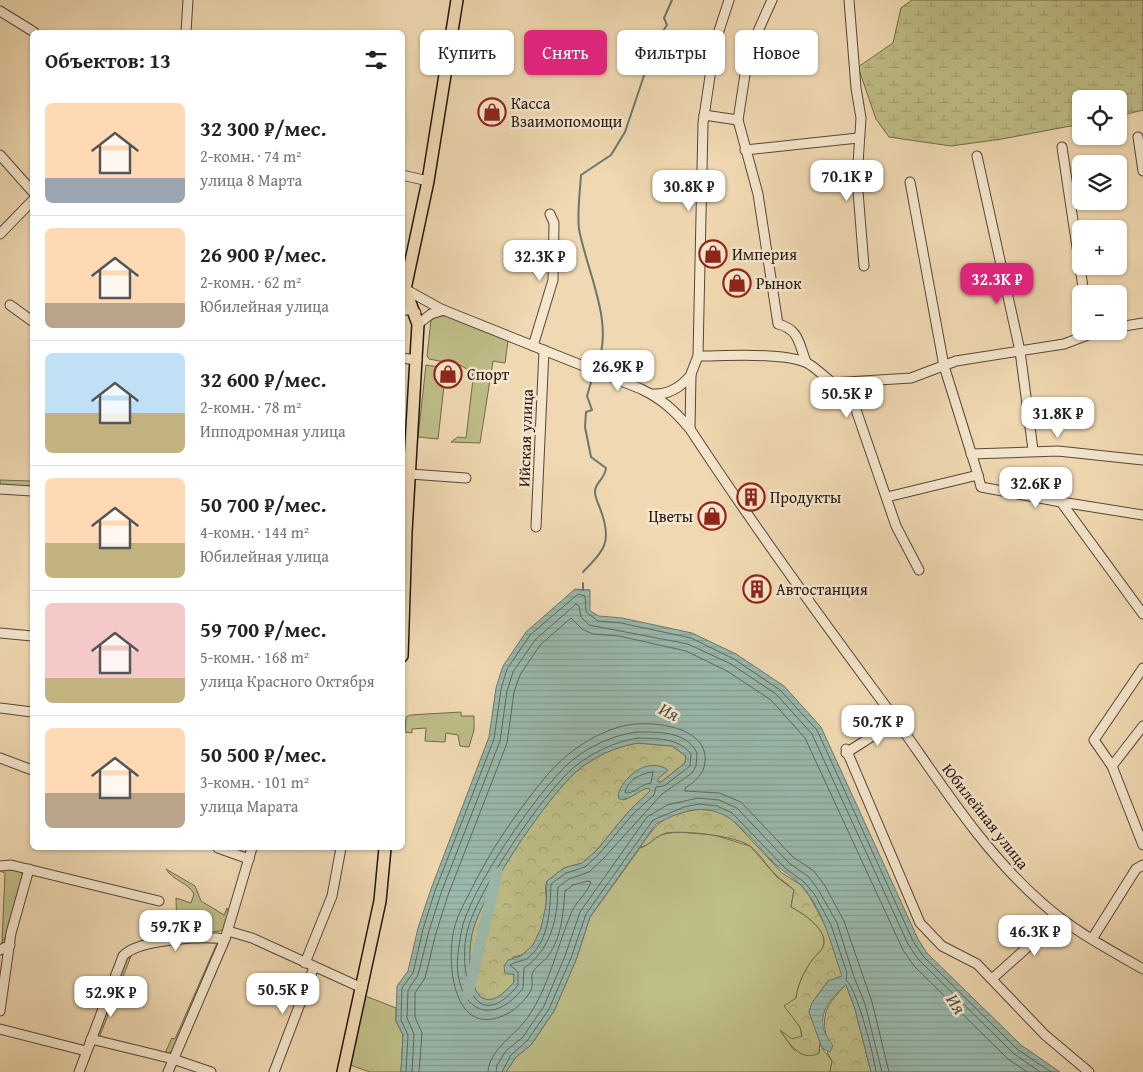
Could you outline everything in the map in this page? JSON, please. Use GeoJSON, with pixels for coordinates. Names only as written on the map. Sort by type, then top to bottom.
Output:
{"type":"FeatureCollection","features":[{"type":"Feature","properties":{"kind":"main road"},"geometry":{"type":"LineString","coordinates":[[405,289],[428,181],[457,0]]}},
{"type":"Feature","properties":{"kind":"main road"},"geometry":{"type":"LineString","coordinates":[[405,296],[417,319],[410,361],[410,474],[405,522]]}},
{"type":"Feature","properties":{"kind":"main road"},"geometry":{"type":"LineString","coordinates":[[343,1072],[380,901],[385,850]]}},
{"type":"Feature","properties":{"kind":"street"},"geometry":{"type":"LineString","coordinates":[[186,30],[188,0]]}},
{"type":"Feature","properties":{"kind":"street"},"geometry":{"type":"LineString","coordinates":[[690,429],[691,374],[698,356],[704,115],[715,43],[729,0]]}},
{"type":"Feature","properties":{"kind":"street"},"geometry":{"type":"LineString","coordinates":[[772,0],[759,29],[746,68],[738,120],[758,194],[778,324],[788,326],[795,331],[806,362]]}},
{"type":"Feature","properties":{"kind":"street"},"geometry":{"type":"LineString","coordinates":[[849,0],[856,88],[861,118],[858,138],[857,179],[864,266]]}},
{"type":"Feature","properties":{"kind":"street"},"geometry":{"type":"LineString","coordinates":[[0,11],[31,30]]}},
{"type":"Feature","properties":{"kind":"street"},"geometry":{"type":"LineString","coordinates":[[704,115],[738,120]]}},
{"type":"Feature","properties":{"kind":"street"},"geometry":{"type":"LineString","coordinates":[[745,150],[858,138]]}},
{"type":"Feature","properties":{"kind":"street"},"geometry":{"type":"LineString","coordinates":[[1138,138],[1143,172]]}},
{"type":"Feature","properties":{"kind":"street"},"geometry":{"type":"LineString","coordinates":[[1062,147],[1083,285]]}},
{"type":"Feature","properties":{"kind":"street"},"geometry":{"type":"LineString","coordinates":[[0,155],[30,189]]}},
{"type":"Feature","properties":{"kind":"street"},"geometry":{"type":"LineString","coordinates":[[977,156],[1020,351],[1033,450]]}},
{"type":"Feature","properties":{"kind":"street"},"geometry":{"type":"LineString","coordinates":[[405,176],[428,181]]}},
{"type":"Feature","properties":{"kind":"street"},"geometry":{"type":"LineString","coordinates":[[910,182],[944,366],[981,487],[1143,515]]}},
{"type":"Feature","properties":{"kind":"street"},"geometry":{"type":"LineString","coordinates":[[0,234],[30,203]]}},
{"type":"Feature","properties":{"kind":"street"},"geometry":{"type":"LineString","coordinates":[[534,346],[553,280],[554,223],[550,214]]}},
{"type":"Feature","properties":{"kind":"street","name":"Юбилейная улица"},"geometry":{"type":"LineString","coordinates":[[405,294],[597,371],[648,393],[670,406],[690,429],[758,532],[998,858],[1029,891],[1060,918],[1143,969]]}},
{"type":"Feature","properties":{"kind":"street"},"geometry":{"type":"LineString","coordinates":[[10,305],[30,320]]}},
{"type":"Feature","properties":{"kind":"street"},"geometry":{"type":"LineString","coordinates":[[405,310],[413,310],[417,319],[444,310]]}},
{"type":"Feature","properties":{"kind":"street"},"geometry":{"type":"LineString","coordinates":[[1127,326],[1143,323]]}},
{"type":"Feature","properties":{"kind":"street"},"geometry":{"type":"LineString","coordinates":[[831,383],[911,378],[956,361],[1064,344],[1074,340]]}},
{"type":"Feature","properties":{"kind":"street","name":"Ийская улица"},"geometry":{"type":"LineString","coordinates":[[536,527],[544,350]]}},
{"type":"Feature","properties":{"kind":"street"},"geometry":{"type":"LineString","coordinates":[[698,356],[780,357],[806,362],[854,404],[888,497],[896,526],[919,570]]}},
{"type":"Feature","properties":{"kind":"street"},"geometry":{"type":"LineString","coordinates":[[648,393],[667,393],[680,386],[691,374]]}},
{"type":"Feature","properties":{"kind":"street"},"geometry":{"type":"LineString","coordinates":[[972,454],[1033,450],[1143,460]]}},
{"type":"Feature","properties":{"kind":"street"},"geometry":{"type":"LineString","coordinates":[[410,474],[466,478]]}},
{"type":"Feature","properties":{"kind":"street"},"geometry":{"type":"LineString","coordinates":[[888,497],[978,475]]}},
{"type":"Feature","properties":{"kind":"street"},"geometry":{"type":"LineString","coordinates":[[0,489],[30,491]]}},
{"type":"Feature","properties":{"kind":"street"},"geometry":{"type":"LineString","coordinates":[[1061,502],[1143,614]]}},
{"type":"Feature","properties":{"kind":"street"},"geometry":{"type":"LineString","coordinates":[[0,633],[30,636]]}},
{"type":"Feature","properties":{"kind":"street"},"geometry":{"type":"LineString","coordinates":[[1143,668],[1094,740],[1112,766],[1143,845]]}},
{"type":"Feature","properties":{"kind":"street"},"geometry":{"type":"LineString","coordinates":[[0,708],[30,712]]}},
{"type":"Feature","properties":{"kind":"street"},"geometry":{"type":"LineString","coordinates":[[896,721],[846,751],[920,923],[942,946],[978,964],[1046,1035],[1090,1072]]}},
{"type":"Feature","properties":{"kind":"street"},"geometry":{"type":"LineString","coordinates":[[1112,766],[1143,726]]}},
{"type":"Feature","properties":{"kind":"street"},"geometry":{"type":"LineString","coordinates":[[0,758],[30,769]]}},
{"type":"Feature","properties":{"kind":"street"},"geometry":{"type":"LineString","coordinates":[[224,850],[249,859]]}},
{"type":"Feature","properties":{"kind":"street"},"geometry":{"type":"LineString","coordinates":[[168,1072],[226,935],[251,850]]}},
{"type":"Feature","properties":{"kind":"street"},"geometry":{"type":"LineString","coordinates":[[305,963],[332,896],[341,850]]}},
{"type":"Feature","properties":{"kind":"street"},"geometry":{"type":"LineString","coordinates":[[0,866],[11,864],[159,901]]}},
{"type":"Feature","properties":{"kind":"street"},"geometry":{"type":"LineString","coordinates":[[1092,939],[1136,869],[1143,865]]}},
{"type":"Feature","properties":{"kind":"street"},"geometry":{"type":"LineString","coordinates":[[0,1011],[11,933],[29,869]]}},
{"type":"Feature","properties":{"kind":"street"},"geometry":{"type":"LineString","coordinates":[[993,978],[1060,918]]}},
{"type":"Feature","properties":{"kind":"street"},"geometry":{"type":"LineString","coordinates":[[79,1072],[123,956],[137,948],[191,937],[226,935],[252,938],[362,988]]}},
{"type":"Feature","properties":{"kind":"street"},"geometry":{"type":"LineString","coordinates":[[0,950],[10,945]]}},
{"type":"Feature","properties":{"kind":"street"},"geometry":{"type":"LineString","coordinates":[[274,1072],[314,967]]}},
{"type":"Feature","properties":{"kind":"street"},"geometry":{"type":"LineString","coordinates":[[0,1029],[86,1051]]}},
{"type":"Feature","properties":{"kind":"street"},"geometry":{"type":"LineString","coordinates":[[90,1039],[173,1059],[211,1072]]}},
{"type":"Feature","properties":{"kind":"green space"},"geometry":{"type":"Polygon","coordinates":[[[912,0],[1143,0],[1143,110],[1127,114],[1127,90],[1072,90],[1072,126],[1002,139],[951,146],[889,137],[876,119],[858,67],[893,43],[901,8],[912,0]]]}},
{"type":"Feature","properties":{"kind":"green space"},"geometry":{"type":"Polygon","coordinates":[[[439,316],[445,316],[508,341],[505,363],[493,361],[480,443],[451,442],[458,437],[466,438],[473,379],[472,372],[460,365],[429,359],[427,356],[431,320],[439,316]]]}},
{"type":"Feature","properties":{"kind":"green space"},"geometry":{"type":"Polygon","coordinates":[[[426,365],[446,368],[438,439],[418,437],[426,365]]]}},
{"type":"Feature","properties":{"kind":"green space"},"geometry":{"type":"Polygon","coordinates":[[[0,480],[30,481],[30,486],[0,485],[0,480]]]}},
{"type":"Feature","properties":{"kind":"green space"},"geometry":{"type":"Polygon","coordinates":[[[461,712],[461,716],[474,716],[474,730],[469,747],[460,746],[458,735],[446,733],[445,742],[425,741],[426,728],[412,729],[412,733],[405,732],[406,717],[410,715],[461,712]]]}},
{"type":"Feature","properties":{"kind":"green space"},"geometry":{"type":"Polygon","coordinates":[[[638,743],[672,746],[686,756],[685,763],[661,782],[657,782],[657,779],[668,770],[623,800],[639,791],[649,788],[651,791],[629,811],[596,851],[582,863],[564,868],[547,881],[546,904],[541,929],[528,951],[513,957],[509,973],[514,974],[514,982],[500,995],[489,1000],[481,997],[475,988],[471,976],[470,947],[477,917],[500,873],[532,824],[577,771],[590,761],[606,753],[638,743]]]}},
{"type":"Feature","properties":{"kind":"green space"},"geometry":{"type":"Polygon","coordinates":[[[699,809],[716,811],[730,817],[782,873],[801,885],[810,897],[826,927],[843,976],[828,981],[812,1003],[809,1012],[820,1040],[819,1053],[813,1055],[801,1054],[792,1046],[780,1030],[792,1039],[802,1036],[800,1027],[784,1006],[796,998],[804,973],[822,949],[824,941],[823,935],[814,923],[791,907],[794,890],[773,872],[754,849],[734,839],[674,832],[662,834],[647,845],[640,847],[652,831],[664,820],[678,814],[699,809]]]}},
{"type":"Feature","properties":{"kind":"green space"},"geometry":{"type":"Polygon","coordinates":[[[679,832],[714,835],[750,846],[777,877],[794,890],[791,907],[814,923],[823,935],[823,947],[804,973],[796,998],[785,1006],[800,1027],[802,1037],[792,1039],[781,1032],[794,1050],[819,1053],[820,1040],[822,1048],[832,1061],[830,1072],[506,1072],[516,1057],[531,1045],[554,1011],[576,960],[590,917],[640,848],[660,836],[679,832]]]}},
{"type":"Feature","properties":{"kind":"green space"},"geometry":{"type":"Polygon","coordinates":[[[8,868],[19,870],[24,876],[8,932],[2,943],[5,873],[0,871],[8,868]]]}},
{"type":"Feature","properties":{"kind":"green space"},"geometry":{"type":"Polygon","coordinates":[[[166,869],[195,886],[201,901],[224,915],[227,908],[231,916],[224,929],[171,937],[171,931],[177,931],[176,898],[191,903],[194,894],[166,869]]]}},
{"type":"Feature","properties":{"kind":"green space"},"geometry":{"type":"Polygon","coordinates":[[[183,942],[219,942],[172,1053],[165,1053],[172,1038],[175,1039],[217,943],[183,942]]]}},
{"type":"Feature","properties":{"kind":"green space"},"geometry":{"type":"Polygon","coordinates":[[[133,951],[99,1038],[96,1036],[127,955],[133,951]]]}},
{"type":"Feature","properties":{"kind":"green space"},"geometry":{"type":"Polygon","coordinates":[[[846,985],[855,1009],[871,1072],[830,1072],[832,1061],[827,1052],[830,1051],[825,1031],[825,1015],[832,1001],[846,985]]]}},
{"type":"Feature","properties":{"kind":"green space"},"geometry":{"type":"Polygon","coordinates":[[[363,995],[396,1008],[396,1021],[403,1035],[401,1072],[370,1072],[350,1065],[363,995]]]}},
{"type":"Feature","properties":{"kind":"water"},"geometry":{"type":"Polygon","coordinates":[[[575,589],[590,590],[590,611],[599,616],[622,618],[692,633],[736,654],[784,686],[821,727],[918,939],[927,953],[1021,1045],[1060,1072],[871,1072],[855,1009],[846,985],[833,998],[824,1013],[823,1028],[833,1046],[830,1052],[822,1048],[809,1012],[812,1003],[828,981],[842,976],[816,906],[802,886],[775,864],[733,821],[721,814],[708,810],[694,810],[676,815],[656,824],[590,917],[576,960],[554,1011],[531,1045],[516,1057],[506,1072],[401,1072],[403,1035],[396,1021],[397,986],[408,971],[418,928],[431,889],[489,737],[496,688],[503,666],[526,632],[575,589]],[[638,743],[606,753],[590,761],[577,771],[549,802],[516,848],[501,873],[478,917],[472,934],[470,947],[471,976],[475,988],[481,997],[489,1000],[500,995],[514,982],[514,974],[505,974],[504,966],[508,960],[521,956],[533,945],[541,928],[546,905],[547,881],[564,868],[582,863],[596,851],[629,811],[650,791],[649,788],[645,789],[628,798],[619,799],[618,795],[625,781],[638,770],[653,765],[661,766],[668,770],[658,779],[658,782],[661,782],[685,763],[686,756],[672,746],[638,743]]]}},
{"type":"Feature","properties":{"kind":"waterway"},"geometry":{"type":"LineString","coordinates":[[596,368],[601,351],[602,317],[579,229],[578,209],[581,175],[611,155],[625,132],[655,43],[667,25],[664,18],[672,0]]}},
{"type":"Feature","properties":{"kind":"waterway"},"geometry":{"type":"LineString","coordinates":[[583,572],[597,557],[606,538],[606,530],[595,492],[596,486],[604,475],[606,468],[591,457],[585,427],[586,412],[592,410],[587,396],[594,372]]}},
{"type":"Feature","properties":{"kind":"waterway"},"geometry":{"type":"LineString","coordinates":[[583,583],[583,590]]}},
{"type":"Feature","properties":{"kind":"waterway","name":"Ия"},"geometry":{"type":"LineString","coordinates":[[468,994],[497,873]]}},
{"type":"Feature","properties":{"kind":"place","name":"Касса Взаимопомощи"},"geometry":{"type":"Point","coordinates":[492,112]}},
{"type":"Feature","properties":{"kind":"place","name":"Империя"},"geometry":{"type":"Point","coordinates":[713,254]}},
{"type":"Feature","properties":{"kind":"place","name":"Рынок"},"geometry":{"type":"Point","coordinates":[737,283]}},
{"type":"Feature","properties":{"kind":"place","name":"Спорт"},"geometry":{"type":"Point","coordinates":[448,374]}},
{"type":"Feature","properties":{"kind":"place","name":"Продукты"},"geometry":{"type":"Point","coordinates":[751,497]}},
{"type":"Feature","properties":{"kind":"place","name":"Цветы"},"geometry":{"type":"Point","coordinates":[712,516]}},
{"type":"Feature","properties":{"kind":"place","name":"Автостанция"},"geometry":{"type":"Point","coordinates":[757,589]}}]}
